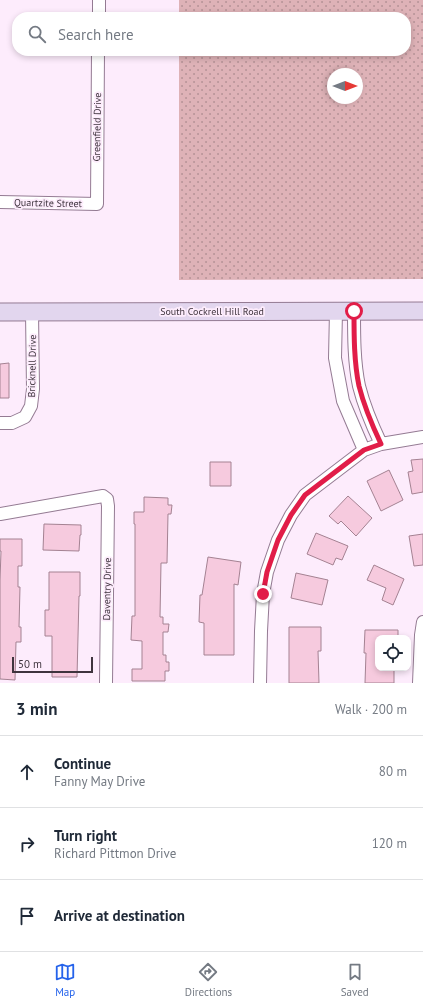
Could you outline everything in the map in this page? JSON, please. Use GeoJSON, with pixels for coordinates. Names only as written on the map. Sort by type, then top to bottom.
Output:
{"type":"FeatureCollection","features":[{"type":"Feature","properties":{"kind":"main road","name":"South Cockrell Hill Road"},"geometry":{"type":"LineString","coordinates":[[0,312],[336,310],[423,311]]}},
{"type":"Feature","properties":{"kind":"street"},"geometry":{"type":"LineString","coordinates":[[99,0],[99,12]]}},
{"type":"Feature","properties":{"kind":"street","name":"Greenfield Drive"},"geometry":{"type":"LineString","coordinates":[[96,204],[98,56]]}},
{"type":"Feature","properties":{"kind":"street","name":"Quartzite Street"},"geometry":{"type":"LineString","coordinates":[[0,202],[96,204]]}},
{"type":"Feature","properties":{"kind":"street"},"geometry":{"type":"LineString","coordinates":[[336,310],[335,358],[343,400],[364,450]]}},
{"type":"Feature","properties":{"kind":"street"},"geometry":{"type":"LineString","coordinates":[[354,311],[355,357],[359,385],[368,415],[381,444]]}},
{"type":"Feature","properties":{"kind":"street","name":"Bricknell Drive"},"geometry":{"type":"LineString","coordinates":[[0,423],[12,423],[24,417],[31,406],[34,389],[32,312]]}},
{"type":"Feature","properties":{"kind":"street"},"geometry":{"type":"LineString","coordinates":[[260,683],[260,631],[263,594],[267,572],[278,540],[291,515],[305,495],[364,450],[381,444],[423,437]]}},
{"type":"Feature","properties":{"kind":"street","name":"Daventry Drive"},"geometry":{"type":"LineString","coordinates":[[0,514],[103,496],[106,499],[108,506],[106,683]]}},
{"type":"Feature","properties":{"kind":"street"},"geometry":{"type":"LineString","coordinates":[[419,683],[423,622]]}},
{"type":"Feature","properties":{"kind":"shaded area"},"geometry":{"type":"Polygon","coordinates":[[[179,0],[423,0],[423,279],[179,280],[179,56],[411,56],[411,12],[179,12],[179,0]]]}},
{"type":"Feature","properties":{"kind":"building"},"geometry":{"type":"Polygon","coordinates":[[[9,363],[9,398],[0,398],[0,364],[9,363]]]}},
{"type":"Feature","properties":{"kind":"building"},"geometry":{"type":"Polygon","coordinates":[[[423,459],[423,492],[412,494],[408,472],[413,471],[411,460],[423,459]]]}},
{"type":"Feature","properties":{"kind":"building"},"geometry":{"type":"Polygon","coordinates":[[[210,462],[231,462],[231,486],[210,486],[210,462]]]}},
{"type":"Feature","properties":{"kind":"building"},"geometry":{"type":"Polygon","coordinates":[[[389,470],[403,500],[381,511],[367,481],[389,470]]]}},
{"type":"Feature","properties":{"kind":"building"},"geometry":{"type":"Polygon","coordinates":[[[348,496],[372,518],[356,536],[341,521],[338,524],[329,516],[348,496]]]}},
{"type":"Feature","properties":{"kind":"building"},"geometry":{"type":"Polygon","coordinates":[[[144,497],[168,498],[168,505],[172,505],[171,514],[168,514],[167,563],[161,563],[160,617],[163,617],[163,624],[169,624],[168,632],[163,632],[163,655],[166,655],[166,662],[169,662],[169,671],[165,671],[165,681],[132,681],[132,669],[142,669],[142,641],[131,640],[132,616],[135,616],[134,512],[144,512],[144,497]]]}},
{"type":"Feature","properties":{"kind":"building"},"geometry":{"type":"Polygon","coordinates":[[[44,524],[81,525],[79,551],[43,550],[44,524]]]}},
{"type":"Feature","properties":{"kind":"building"},"geometry":{"type":"Polygon","coordinates":[[[316,533],[348,546],[342,560],[336,558],[333,565],[307,554],[316,533]]]}},
{"type":"Feature","properties":{"kind":"building"},"geometry":{"type":"Polygon","coordinates":[[[423,534],[423,565],[414,566],[409,536],[423,534]]]}},
{"type":"Feature","properties":{"kind":"building"},"geometry":{"type":"Polygon","coordinates":[[[0,539],[22,539],[22,566],[18,566],[18,587],[20,587],[19,627],[21,627],[21,642],[16,642],[15,680],[0,679],[0,539]]]}},
{"type":"Feature","properties":{"kind":"building"},"geometry":{"type":"Polygon","coordinates":[[[208,557],[241,562],[238,585],[234,584],[234,655],[204,655],[204,623],[199,622],[200,595],[202,595],[208,557]]]}},
{"type":"Feature","properties":{"kind":"building"},"geometry":{"type":"Polygon","coordinates":[[[374,565],[404,579],[393,605],[382,600],[386,588],[367,580],[374,565]]]}},
{"type":"Feature","properties":{"kind":"building"},"geometry":{"type":"Polygon","coordinates":[[[49,572],[80,572],[77,677],[52,677],[52,636],[45,636],[45,610],[49,610],[49,572]]]}},
{"type":"Feature","properties":{"kind":"building"},"geometry":{"type":"Polygon","coordinates":[[[296,573],[328,580],[322,605],[291,598],[296,573]]]}},
{"type":"Feature","properties":{"kind":"building"},"geometry":{"type":"Polygon","coordinates":[[[289,627],[321,627],[321,651],[318,651],[319,683],[289,683],[289,627]]]}},
{"type":"Feature","properties":{"kind":"building"},"geometry":{"type":"Polygon","coordinates":[[[365,630],[398,630],[398,635],[375,635],[375,671],[394,671],[394,683],[365,683],[366,653],[364,653],[365,630]]]}},
{"type":"Feature","properties":{"kind":"route"},"geometry":{"type":"LineString","coordinates":[[263,594],[267,572],[278,540],[291,515],[305,495],[364,450],[381,444],[368,415],[359,385],[355,357],[354,311]]}}]}
